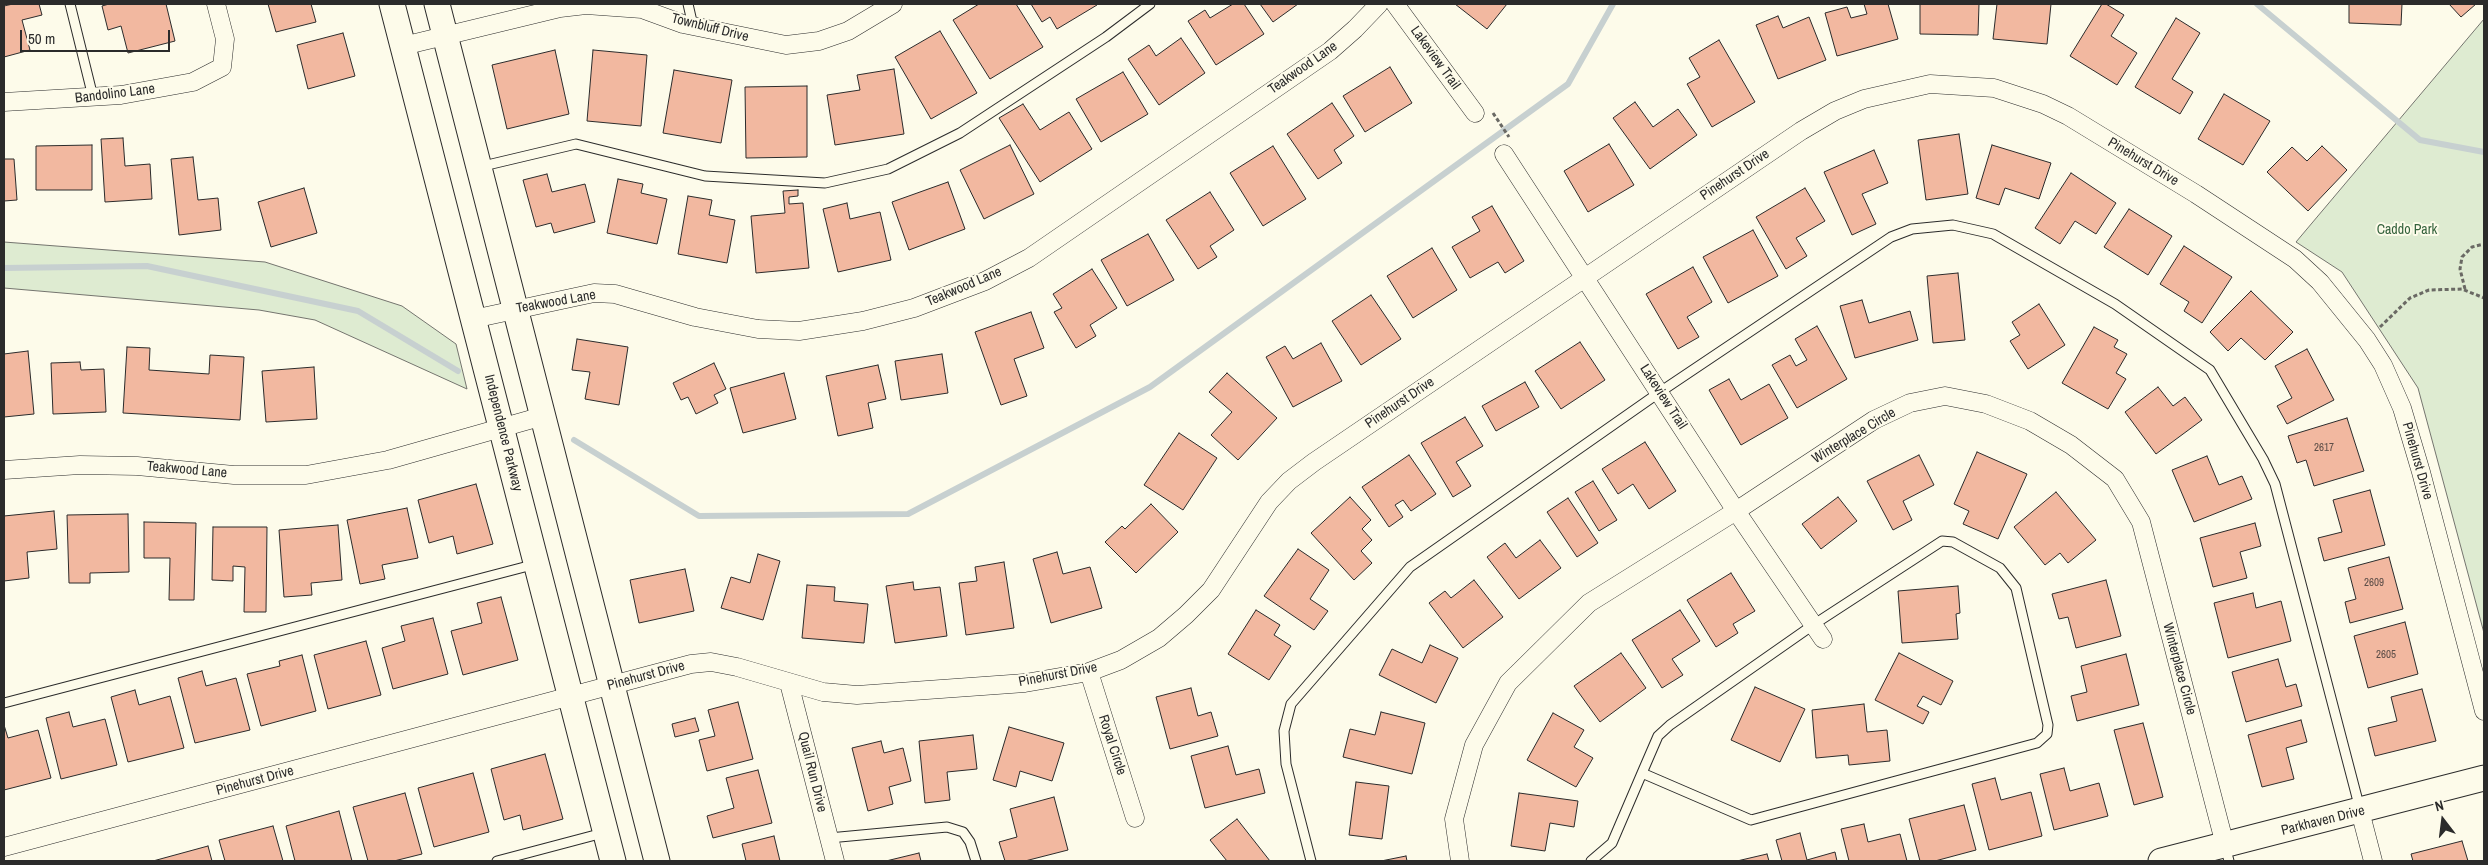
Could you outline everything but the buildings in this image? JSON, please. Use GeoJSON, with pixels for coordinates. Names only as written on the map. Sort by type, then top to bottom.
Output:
{"type":"FeatureCollection","features":[{"type":"Feature","properties":{"kind":"main road","name":"Independence Parkway"},"geometry":{"type":"LineString","coordinates":[[392,4],[613,861]]}},
{"type":"Feature","properties":{"kind":"main road"},"geometry":{"type":"LineString","coordinates":[[437,4],[657,861]]}},
{"type":"Feature","properties":{"kind":"main road","name":"Parkhaven Drive"},"geometry":{"type":"LineString","coordinates":[[2162,861],[2227,853],[2360,811],[2484,778]]}},
{"type":"Feature","properties":{"kind":"street","name":"Bandolino Lane"},"geometry":{"type":"LineString","coordinates":[[4,102],[121,95],[193,82],[222,67],[225,39],[216,4]]}},
{"type":"Feature","properties":{"kind":"street","name":"Townbluff Drive"},"geometry":{"type":"LineString","coordinates":[[403,46],[560,8],[586,5],[617,5],[642,9],[693,26],[786,45],[819,41],[848,31],[893,4]]}},
{"type":"Feature","properties":{"kind":"street","name":"Teakwood Lane"},"geometry":{"type":"LineString","coordinates":[[473,319],[515,308],[594,293],[615,294],[695,317],[758,329],[799,331],[863,321],[914,308],[985,281],[1029,258],[1330,50],[1355,29],[1379,4]]}},
{"type":"Feature","properties":{"kind":"street","name":"Lakeview Trail"},"geometry":{"type":"LineString","coordinates":[[1396,4],[1481,109]]}},
{"type":"Feature","properties":{"kind":"street","name":"Pinehurst Drive"},"geometry":{"type":"LineString","coordinates":[[4,847],[691,664],[711,662],[737,666],[823,692],[857,696],[1025,683],[1089,672],[1121,660],[1159,638],[1186,616],[1211,590],[1230,564],[1256,518],[1289,481],[1322,456],[1801,131],[1835,111],[1864,99],[1930,84],[1963,84],[1994,88],[2043,104],[2068,116],[2196,194],[2295,259],[2320,282],[2367,340],[2383,365],[2402,408],[2421,472],[2484,711]]}},
{"type":"Feature","properties":{"kind":"street","name":"Lakeview Trail"},"geometry":{"type":"LineString","coordinates":[[1508,147],[1585,277],[1736,511],[1818,632]]}},
{"type":"Feature","properties":{"kind":"street","name":"Winterplace Circle"},"geometry":{"type":"LineString","coordinates":[[1460,861],[1454,819],[1474,744],[1508,683],[1589,603],[1736,511],[1874,420],[1910,403],[1945,396],[1986,404],[2030,421],[2071,446],[2115,478],[2141,522],[2227,853]]}},
{"type":"Feature","properties":{"kind":"street","name":"Teakwood Lane"},"geometry":{"type":"LineString","coordinates":[[4,470],[80,464],[137,466],[234,475],[306,475],[388,460],[543,416]]}},
{"type":"Feature","properties":{"kind":"street","name":"Royal Circle"},"geometry":{"type":"LineString","coordinates":[[1089,672],[1135,818]]}},
{"type":"Feature","properties":{"kind":"street","name":"Quail Run Drive"},"geometry":{"type":"LineString","coordinates":[[789,683],[835,861]]}},
{"type":"Feature","properties":{"kind":"street"},"geometry":{"type":"LineString","coordinates":[[2360,811],[2373,861]]}},
{"type":"Feature","properties":{"kind":"lane"},"geometry":{"type":"LineString","coordinates":[[70,4],[93,97]]}},
{"type":"Feature","properties":{"kind":"lane"},"geometry":{"type":"LineString","coordinates":[[688,4],[693,26]]}},
{"type":"Feature","properties":{"kind":"lane"},"geometry":{"type":"LineString","coordinates":[[479,167],[576,144],[705,176],[825,183],[888,169],[960,133],[1106,37],[1150,4]]}},
{"type":"Feature","properties":{"kind":"lane"},"geometry":{"type":"LineString","coordinates":[[1311,861],[1286,764],[1284,731],[1291,704],[1410,567],[1660,392],[1890,237],[1912,229],[1952,225],[1993,234],[2115,304],[2210,370],[2263,459],[2275,484],[2360,811]]}},
{"type":"Feature","properties":{"kind":"lane"},"geometry":{"type":"LineString","coordinates":[[1591,861],[1612,843],[1642,773],[1658,736],[1670,725],[1818,632],[1942,541],[1953,542],[2000,568],[2016,588],[2048,725],[2047,734],[2037,742],[1751,820],[1642,773]]}},
{"type":"Feature","properties":{"kind":"lane"},"geometry":{"type":"LineString","coordinates":[[4,703],[536,564]]}},
{"type":"Feature","properties":{"kind":"lane"},"geometry":{"type":"LineString","coordinates":[[829,838],[947,827],[963,832],[970,842],[976,861]]}},
{"type":"Feature","properties":{"kind":"lane"},"geometry":{"type":"LineString","coordinates":[[497,861],[606,833]]}},
{"type":"Feature","properties":{"kind":"path"},"geometry":{"type":"LineString","coordinates":[[1481,109],[1508,147]]}},
{"type":"Feature","properties":{"kind":"path"},"geometry":{"type":"LineString","coordinates":[[2466,290],[2460,269],[2462,257],[2472,247],[2484,244]]}},
{"type":"Feature","properties":{"kind":"path"},"geometry":{"type":"LineString","coordinates":[[2378,329],[2410,298],[2418,293],[2440,288],[2466,290],[2484,298]]}},
{"type":"Feature","properties":{"kind":"green space","name":"Caddo Park"},"geometry":{"type":"Polygon","coordinates":[[[2484,19],[2484,633],[2418,388],[2342,272],[2296,242],[2484,19]]]}},
{"type":"Feature","properties":{"kind":"green space"},"geometry":{"type":"Polygon","coordinates":[[[4,242],[265,262],[402,306],[456,344],[467,389],[315,320],[259,310],[4,288],[4,242]]]}},
{"type":"Feature","properties":{"kind":"waterway"},"geometry":{"type":"LineString","coordinates":[[574,440],[699,516],[908,514],[1150,387],[1568,84],[1613,4]]}},
{"type":"Feature","properties":{"kind":"waterway"},"geometry":{"type":"LineString","coordinates":[[2257,4],[2420,140],[2484,152]]}},
{"type":"Feature","properties":{"kind":"waterway"},"geometry":{"type":"LineString","coordinates":[[4,268],[147,266],[358,311],[458,371]]}}]}
